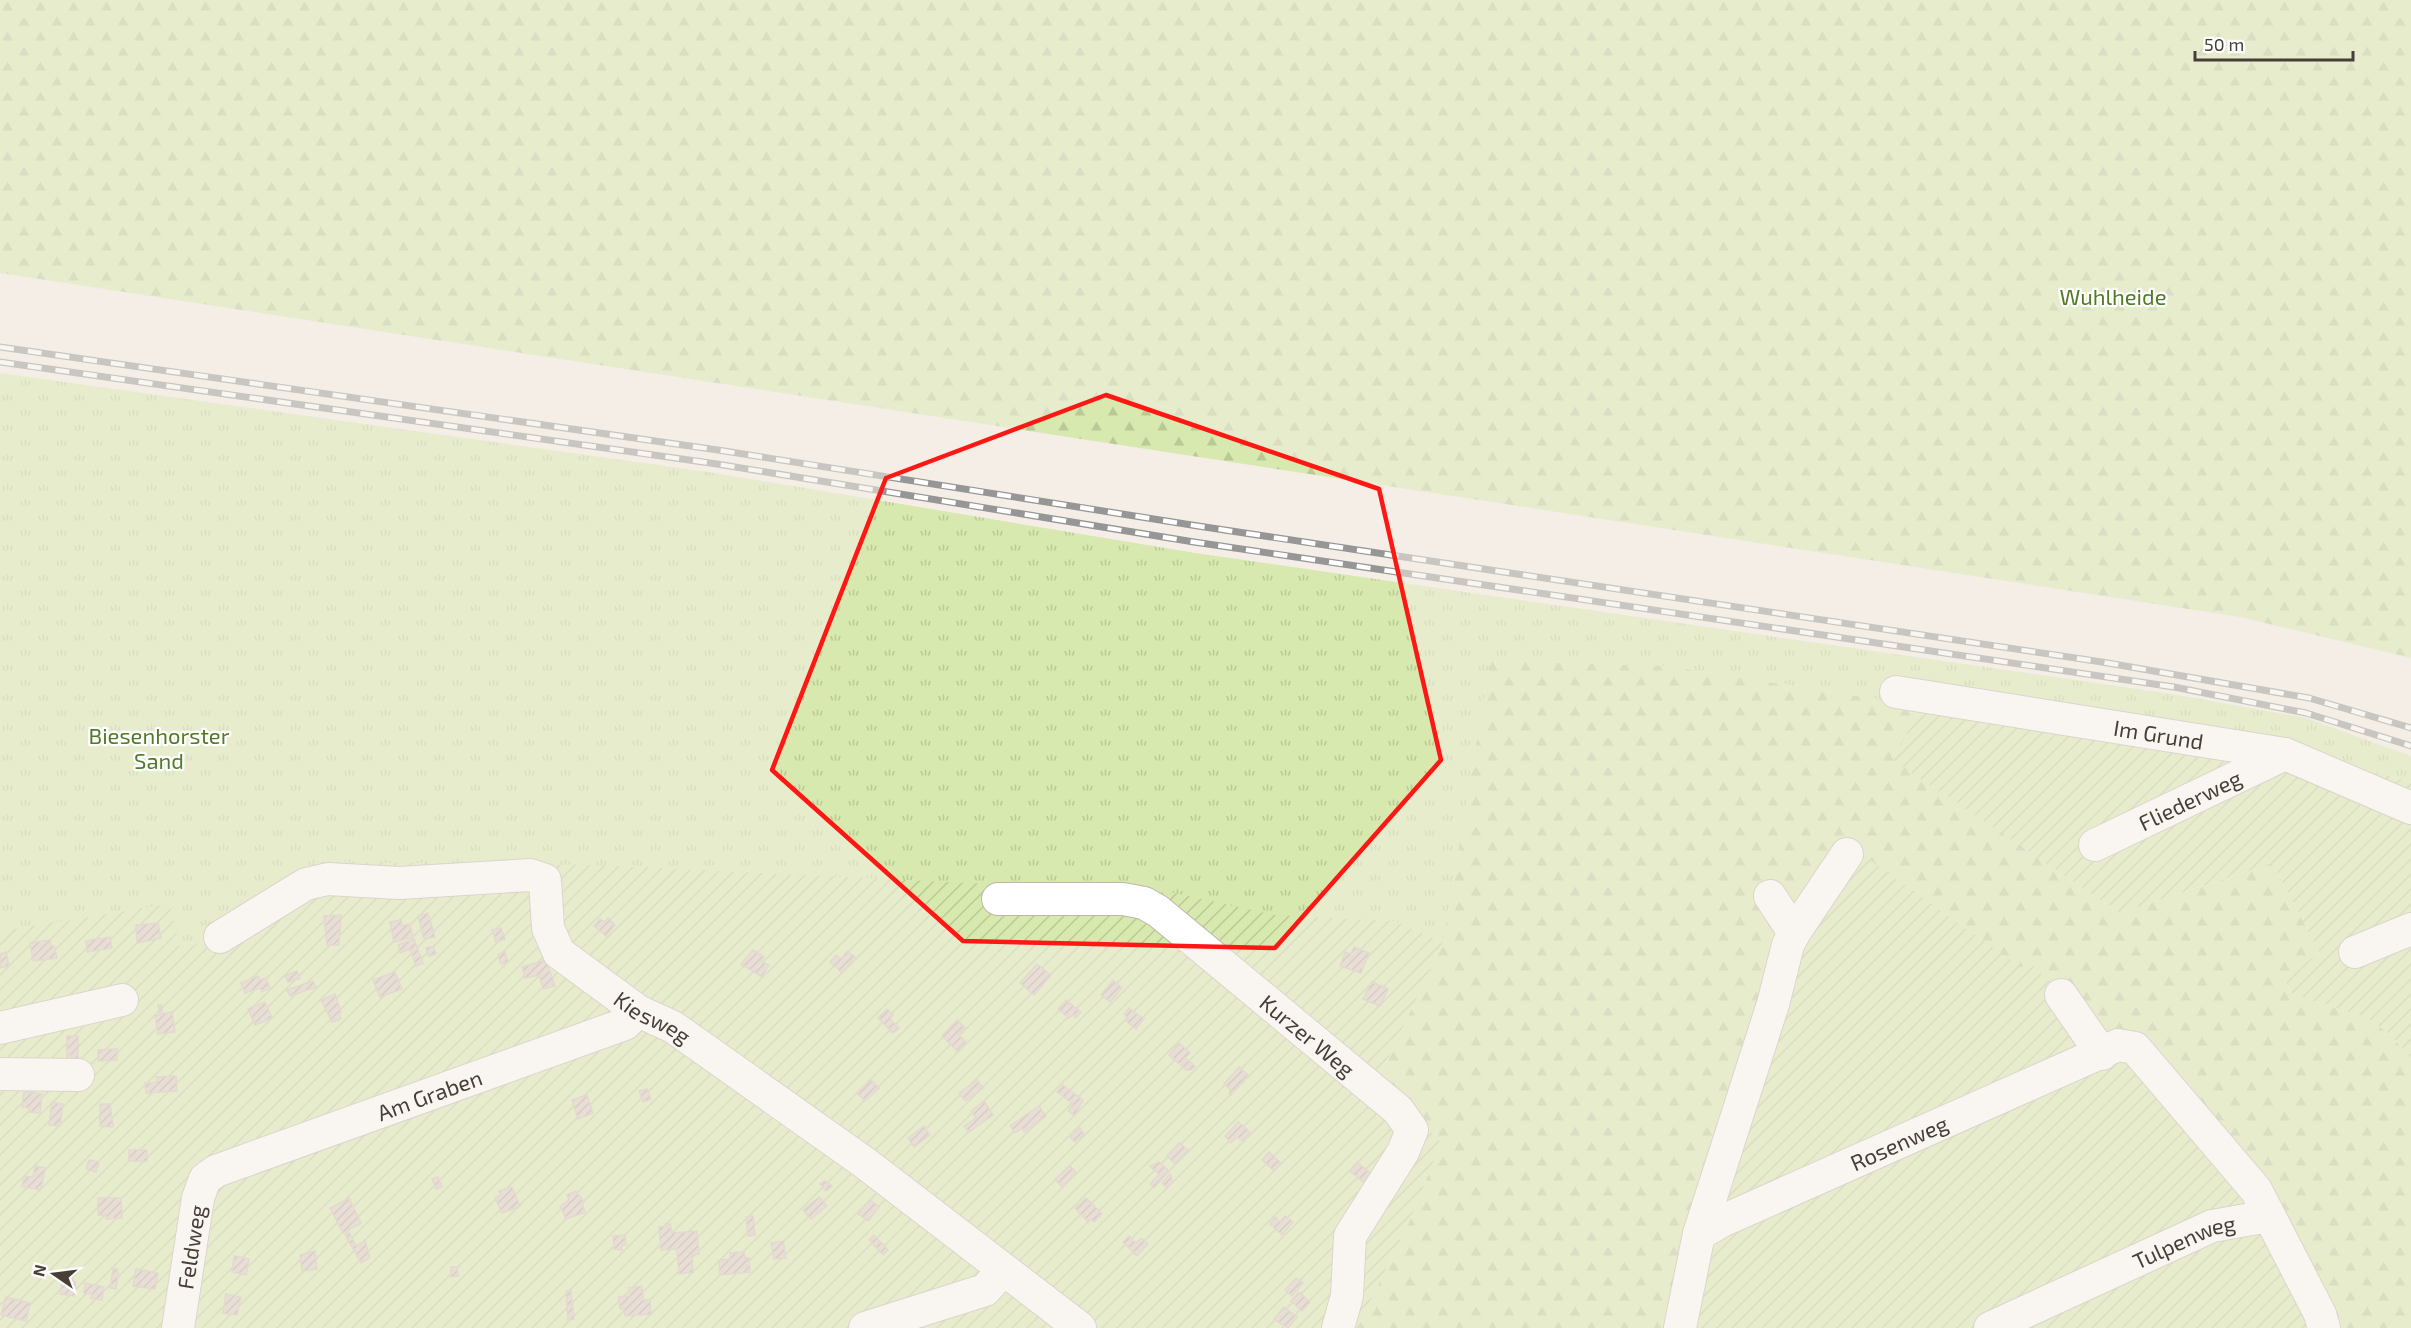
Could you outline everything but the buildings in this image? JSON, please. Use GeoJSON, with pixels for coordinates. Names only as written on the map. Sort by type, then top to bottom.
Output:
{"type":"FeatureCollection","features":[{"type":"Feature","properties":{"kind":"lane","name":"Im Grund"},"geometry":{"type":"LineString","coordinates":[[1896,692],[2285,754],[2411,808]]}},
{"type":"Feature","properties":{"kind":"lane","name":"Fliederweg"},"geometry":{"type":"LineString","coordinates":[[2095,845],[2285,754]]}},
{"type":"Feature","properties":{"kind":"lane"},"geometry":{"type":"LineString","coordinates":[[1680,1328],[1699,1233],[1773,1004],[1788,945],[1846,854]]}},
{"type":"Feature","properties":{"kind":"lane","name":"Kiesweg"},"geometry":{"type":"LineString","coordinates":[[220,936],[306,884],[328,879],[399,883],[530,875],[544,880],[548,928],[560,953],[638,1011],[674,1027],[856,1156],[1080,1328]]}},
{"type":"Feature","properties":{"kind":"lane"},"geometry":{"type":"LineString","coordinates":[[1770,896],[1794,933]]}},
{"type":"Feature","properties":{"kind":"lane","name":"Kurzer Weg"},"geometry":{"type":"LineString","coordinates":[[998,899],[1123,899],[1144,903],[1167,918],[1398,1110],[1412,1130],[1403,1152],[1350,1236],[1347,1296],[1338,1328]]}},
{"type":"Feature","properties":{"kind":"lane"},"geometry":{"type":"LineString","coordinates":[[2355,952],[2411,929]]}},
{"type":"Feature","properties":{"kind":"lane"},"geometry":{"type":"LineString","coordinates":[[2061,995],[2102,1054]]}},
{"type":"Feature","properties":{"kind":"lane"},"geometry":{"type":"LineString","coordinates":[[0,1028],[122,1000]]}},
{"type":"Feature","properties":{"kind":"lane","name":"Am Graben"},"geometry":{"type":"LineString","coordinates":[[216,1171],[625,1024],[638,1011]]}},
{"type":"Feature","properties":{"kind":"lane","name":"Rosenweg"},"geometry":{"type":"LineString","coordinates":[[1699,1233],[1889,1146],[2118,1046],[2135,1048],[2256,1191],[2269,1216]]}},
{"type":"Feature","properties":{"kind":"lane"},"geometry":{"type":"LineString","coordinates":[[0,1074],[78,1074]]}},
{"type":"Feature","properties":{"kind":"lane","name":"Feldweg"},"geometry":{"type":"LineString","coordinates":[[178,1328],[198,1198],[205,1179],[216,1171]]}},
{"type":"Feature","properties":{"kind":"lane","name":"Tulpenweg"},"geometry":{"type":"LineString","coordinates":[[1990,1328],[2212,1226],[2269,1216],[2320,1314],[2324,1328]]}},
{"type":"Feature","properties":{"kind":"lane"},"geometry":{"type":"LineString","coordinates":[[865,1328],[985,1290],[1003,1270]]}},
{"type":"Feature","properties":{"kind":"highlighted area"},"geometry":{"type":"Polygon","coordinates":[[[1106,395],[1379,489],[1441,760],[1275,948],[963,941],[772,770],[886,478],[1106,395]]]}},
{"type":"Feature","properties":{"kind":"green space","name":"Wuhlheide"},"geometry":{"type":"Polygon","coordinates":[[[0,0],[2411,0],[2411,658],[2240,617],[0,273],[0,0]]]}},
{"type":"Feature","properties":{"kind":"green space","name":"Biesenhorster Sand"},"geometry":{"type":"Polygon","coordinates":[[[0,373],[715,473],[1195,553],[2172,694],[2306,718],[2411,756],[2411,782],[2289,747],[1921,706],[1667,666],[1490,661],[1443,942],[1394,921],[302,882],[181,954],[0,931],[0,373]]]}},
{"type":"Feature","properties":{"kind":"green space"},"geometry":{"type":"Polygon","coordinates":[[[1490,661],[1667,666],[1921,706],[1894,760],[2120,913],[2272,863],[2320,953],[2283,976],[2292,994],[2368,1018],[2392,1036],[2411,1060],[2411,1328],[2337,1328],[2034,966],[2020,967],[1673,1328],[1357,1328],[1411,1218],[1441,1142],[1377,1082],[1443,942],[1490,661]]]}},
{"type":"Feature","properties":{"kind":"green space"},"geometry":{"type":"Polygon","coordinates":[[[1921,706],[2289,747],[2411,782],[2411,1060],[2392,1036],[2368,1018],[2292,994],[2283,976],[2320,953],[2272,863],[2120,913],[1893,760],[1921,706]]]}},
{"type":"Feature","properties":{"kind":"green space"},"geometry":{"type":"Polygon","coordinates":[[[1860,853],[2020,967],[2034,966],[2171,1099],[2337,1328],[1673,1328],[1771,999],[1860,853]]]}},
{"type":"Feature","properties":{"kind":"green space"},"geometry":{"type":"Polygon","coordinates":[[[314,862],[594,865],[1175,893],[1274,915],[1394,921],[1443,942],[1377,1082],[1441,1142],[1411,1218],[1357,1328],[0,1328],[0,931],[170,904],[181,953],[315,874],[314,862]]]}},
{"type":"Feature","properties":{"kind":"railway"},"geometry":{"type":"LineString","coordinates":[[0,347],[718,450],[1198,526],[2102,662],[2309,698],[2411,728]]}},
{"type":"Feature","properties":{"kind":"railway"},"geometry":{"type":"LineString","coordinates":[[0,362],[717,464],[1194,542],[2174,687],[2306,713],[2411,746]]}}]}
